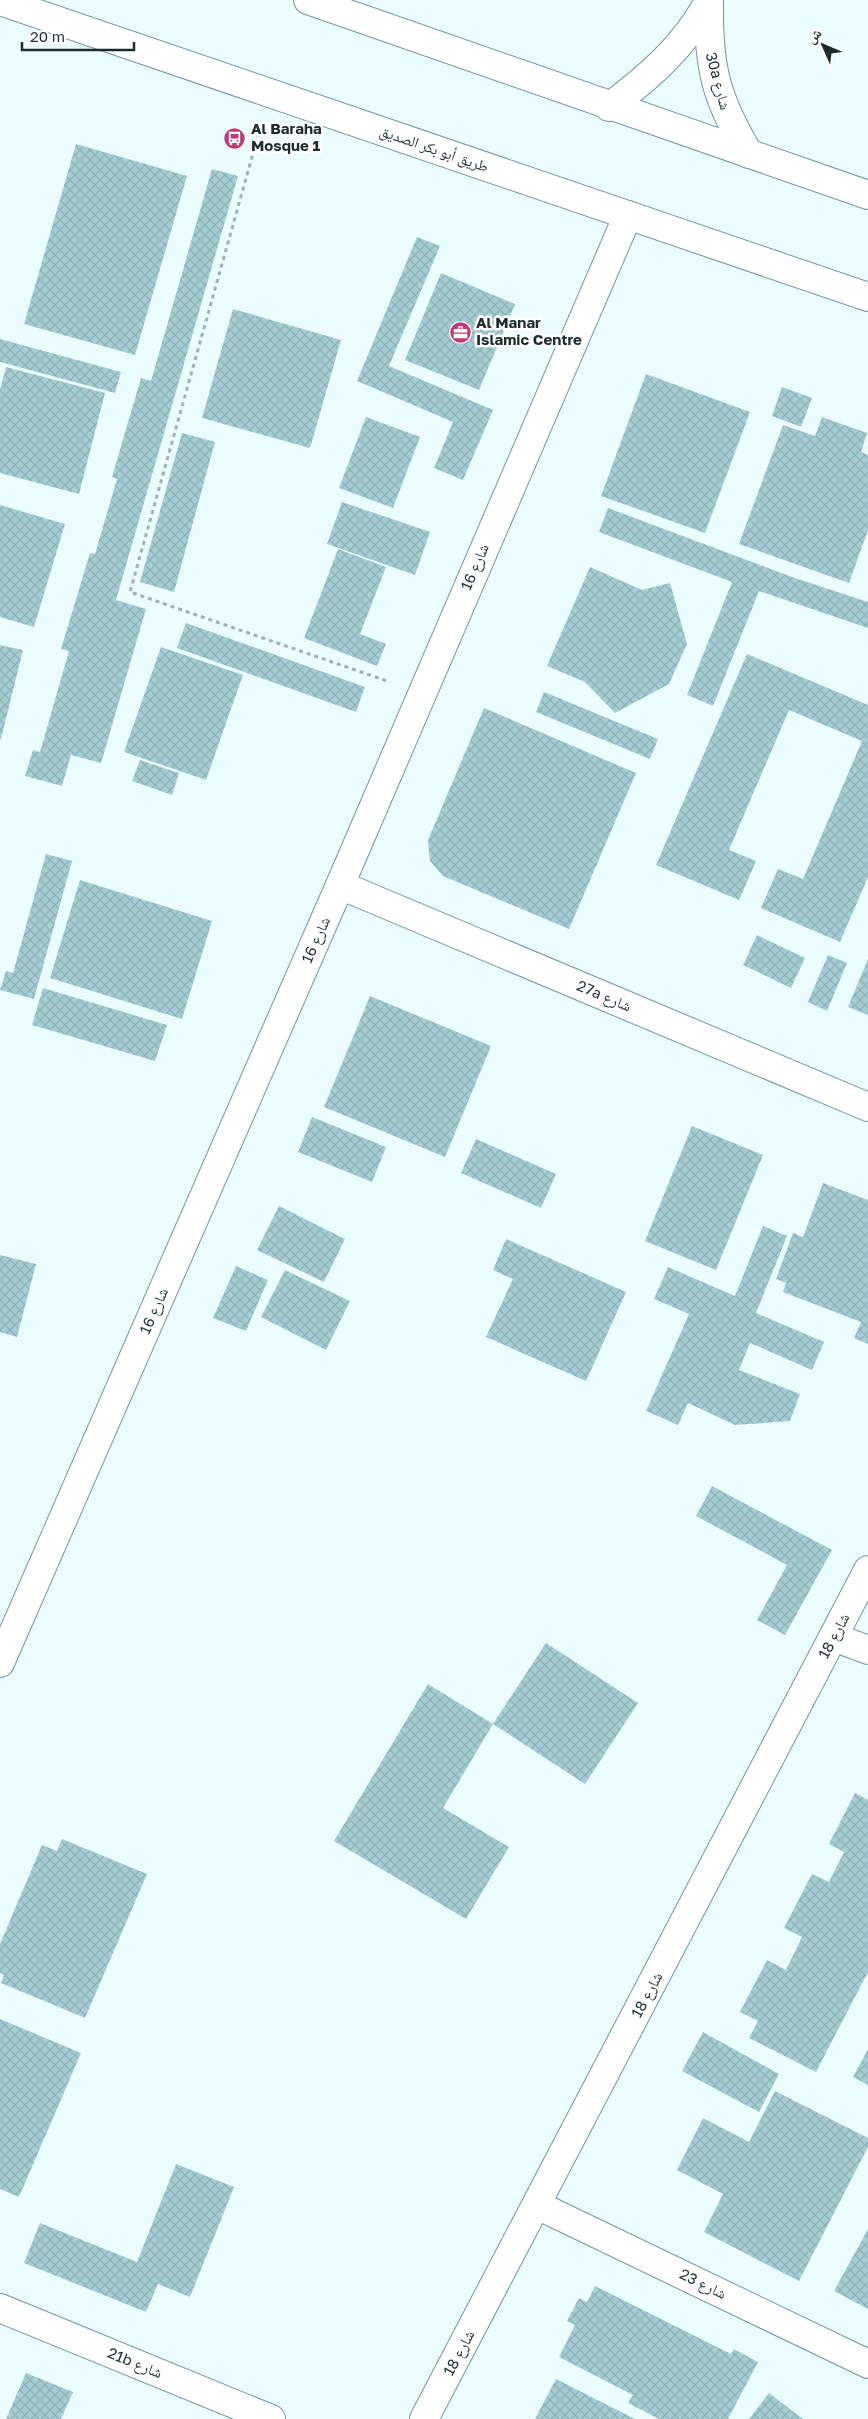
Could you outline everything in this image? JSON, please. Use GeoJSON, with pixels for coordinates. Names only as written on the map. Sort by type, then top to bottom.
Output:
{"type":"FeatureCollection","features":[{"type":"Feature","properties":{"kind":"street"},"geometry":{"type":"LineString","coordinates":[[308,0],[609,107],[868,195]]}},
{"type":"Feature","properties":{"kind":"street","name":"طريق أبو بكر الصديق"},"geometry":{"type":"LineString","coordinates":[[0,1],[868,297]]}},
{"type":"Feature","properties":{"kind":"street","name":"30a شارع"},"geometry":{"type":"LineString","coordinates":[[609,107],[639,85],[665,61],[689,33],[709,1]]}},
{"type":"Feature","properties":{"kind":"street","name":"30a شارع"},"geometry":{"type":"LineString","coordinates":[[709,1],[708,43],[715,82],[728,120],[749,154]]}},
{"type":"Feature","properties":{"kind":"street","name":"شارع 16"},"geometry":{"type":"LineString","coordinates":[[1,1660],[340,885],[628,215]]}},
{"type":"Feature","properties":{"kind":"street","name":"27a شارع"},"geometry":{"type":"LineString","coordinates":[[340,885],[868,1107]]}},
{"type":"Feature","properties":{"kind":"street","name":"شارع 18"},"geometry":{"type":"LineString","coordinates":[[424,2419],[868,1570]]}},
{"type":"Feature","properties":{"kind":"street"},"geometry":{"type":"LineString","coordinates":[[833,1637],[868,1650]]}},
{"type":"Feature","properties":{"kind":"street","name":"شارع 23"},"geometry":{"type":"LineString","coordinates":[[537,2205],[868,2364]]}},
{"type":"Feature","properties":{"kind":"street","name":"21b شارع"},"geometry":{"type":"LineString","coordinates":[[0,2308],[271,2419]]}},
{"type":"Feature","properties":{"kind":"path"},"geometry":{"type":"LineString","coordinates":[[270,93],[130,592],[421,693]]}},
{"type":"Feature","properties":{"kind":"building"},"geometry":{"type":"Polygon","coordinates":[[[76,144],[187,176],[135,355],[24,324],[76,144]]]}},
{"type":"Feature","properties":{"kind":"building"},"geometry":{"type":"Polygon","coordinates":[[[212,169],[238,176],[116,600],[146,609],[101,763],[71,755],[62,786],[25,776],[33,750],[40,752],[69,651],[61,649],[90,553],[95,554],[117,479],[112,477],[141,378],[151,381],[212,169]]]}},
{"type":"Feature","properties":{"kind":"building"},"geometry":{"type":"Polygon","coordinates":[[[417,237],[440,246],[389,366],[493,410],[463,480],[434,468],[453,422],[357,381],[417,237]]]}},
{"type":"Feature","properties":{"kind":"building","name":"Al Manar Islamic Centre"},"geometry":{"type":"Polygon","coordinates":[[[441,273],[515,304],[479,390],[405,360],[441,273]]]}},
{"type":"Feature","properties":{"kind":"building"},"geometry":{"type":"Polygon","coordinates":[[[233,309],[341,340],[310,448],[202,418],[233,309]]]}},
{"type":"Feature","properties":{"kind":"building"},"geometry":{"type":"Polygon","coordinates":[[[0,339],[121,372],[115,393],[0,362],[0,339]]]}},
{"type":"Feature","properties":{"kind":"building"},"geometry":{"type":"Polygon","coordinates":[[[6,367],[105,393],[79,494],[0,473],[0,390],[6,367]]]}},
{"type":"Feature","properties":{"kind":"building"},"geometry":{"type":"Polygon","coordinates":[[[646,374],[750,412],[705,533],[601,496],[646,374]]]}},
{"type":"Feature","properties":{"kind":"building"},"geometry":{"type":"Polygon","coordinates":[[[782,387],[812,398],[801,427],[772,416],[782,387]]]}},
{"type":"Feature","properties":{"kind":"building"},"geometry":{"type":"Polygon","coordinates":[[[366,417],[420,437],[393,508],[339,488],[366,417]]]}},
{"type":"Feature","properties":{"kind":"building"},"geometry":{"type":"Polygon","coordinates":[[[822,417],[867,433],[861,452],[868,455],[868,530],[849,583],[739,544],[783,425],[815,436],[822,417]]]}},
{"type":"Feature","properties":{"kind":"building"},"geometry":{"type":"Polygon","coordinates":[[[182,433],[215,442],[174,592],[140,582],[182,433]]]}},
{"type":"Feature","properties":{"kind":"building"},"geometry":{"type":"Polygon","coordinates":[[[342,502],[430,532],[415,575],[327,544],[342,502]]]}},
{"type":"Feature","properties":{"kind":"building"},"geometry":{"type":"Polygon","coordinates":[[[0,505],[65,524],[34,627],[0,617],[0,505]]]}},
{"type":"Feature","properties":{"kind":"building"},"geometry":{"type":"Polygon","coordinates":[[[608,508],[795,578],[868,602],[868,628],[759,591],[713,706],[687,695],[732,582],[599,532],[608,508]]]}},
{"type":"Feature","properties":{"kind":"building"},"geometry":{"type":"Polygon","coordinates":[[[338,549],[386,567],[360,634],[386,644],[377,666],[304,638],[338,549]]]}},
{"type":"Feature","properties":{"kind":"building"},"geometry":{"type":"Polygon","coordinates":[[[590,567],[642,590],[670,583],[687,644],[669,684],[615,713],[585,682],[547,666],[590,567]]]}},
{"type":"Feature","properties":{"kind":"building"},"geometry":{"type":"Polygon","coordinates":[[[186,623],[365,687],[356,712],[177,648],[186,623]]]}},
{"type":"Feature","properties":{"kind":"building"},"geometry":{"type":"Polygon","coordinates":[[[0,645],[23,650],[1,739],[0,739],[0,645]]]}},
{"type":"Feature","properties":{"kind":"building"},"geometry":{"type":"Polygon","coordinates":[[[161,647],[243,675],[206,780],[124,752],[161,647]]]}},
{"type":"Feature","properties":{"kind":"building"},"geometry":{"type":"Polygon","coordinates":[[[747,654],[868,705],[868,877],[840,942],[761,908],[778,869],[803,879],[862,741],[789,710],[729,850],[756,861],[739,900],[656,865],[747,654]]]}},
{"type":"Feature","properties":{"kind":"building"},"geometry":{"type":"Polygon","coordinates":[[[544,692],[658,739],[650,759],[536,712],[544,692]]]}},
{"type":"Feature","properties":{"kind":"building"},"geometry":{"type":"Polygon","coordinates":[[[484,708],[636,773],[569,929],[443,876],[430,861],[428,840],[484,708]]]}},
{"type":"Feature","properties":{"kind":"building"},"geometry":{"type":"Polygon","coordinates":[[[140,760],[179,773],[172,795],[132,781],[140,760]]]}},
{"type":"Feature","properties":{"kind":"building"},"geometry":{"type":"Polygon","coordinates":[[[46,854],[72,861],[34,999],[0,990],[6,971],[13,973],[46,854]]]}},
{"type":"Feature","properties":{"kind":"building"},"geometry":{"type":"Polygon","coordinates":[[[80,880],[212,921],[182,1019],[50,978],[80,880]]]}},
{"type":"Feature","properties":{"kind":"building"},"geometry":{"type":"Polygon","coordinates":[[[757,935],[805,958],[791,988],[743,965],[757,935]]]}},
{"type":"Feature","properties":{"kind":"building"},"geometry":{"type":"Polygon","coordinates":[[[828,955],[847,963],[827,1011],[808,1002],[828,955]]]}},
{"type":"Feature","properties":{"kind":"building"},"geometry":{"type":"Polygon","coordinates":[[[868,959],[868,1015],[848,1007],[868,959]]]}},
{"type":"Feature","properties":{"kind":"building"},"geometry":{"type":"Polygon","coordinates":[[[43,988],[167,1025],[155,1061],[32,1025],[43,988]]]}},
{"type":"Feature","properties":{"kind":"building"},"geometry":{"type":"Polygon","coordinates":[[[370,996],[491,1046],[445,1157],[324,1107],[370,996]]]}},
{"type":"Feature","properties":{"kind":"building"},"geometry":{"type":"Polygon","coordinates":[[[312,1117],[386,1147],[372,1182],[298,1152],[312,1117]]]}},
{"type":"Feature","properties":{"kind":"building"},"geometry":{"type":"Polygon","coordinates":[[[692,1126],[763,1155],[716,1270],[645,1241],[692,1126]]]}},
{"type":"Feature","properties":{"kind":"building"},"geometry":{"type":"Polygon","coordinates":[[[476,1139],[556,1174],[541,1208],[461,1173],[476,1139]]]}},
{"type":"Feature","properties":{"kind":"building"},"geometry":{"type":"Polygon","coordinates":[[[823,1183],[868,1200],[868,1344],[854,1338],[861,1322],[783,1292],[786,1283],[776,1279],[793,1233],[803,1237],[823,1183]]]}},
{"type":"Feature","properties":{"kind":"building"},"geometry":{"type":"Polygon","coordinates":[[[279,1206],[345,1239],[324,1282],[257,1250],[279,1206]]]}},
{"type":"Feature","properties":{"kind":"building"},"geometry":{"type":"Polygon","coordinates":[[[763,1226],[787,1236],[756,1313],[824,1342],[812,1370],[750,1343],[739,1370],[800,1394],[790,1421],[735,1425],[688,1403],[678,1425],[646,1411],[689,1314],[654,1299],[668,1267],[735,1296],[763,1226]]]}},
{"type":"Feature","properties":{"kind":"building"},"geometry":{"type":"Polygon","coordinates":[[[506,1239],[626,1292],[586,1381],[486,1337],[513,1279],[493,1270],[506,1239]]]}},
{"type":"Feature","properties":{"kind":"building"},"geometry":{"type":"Polygon","coordinates":[[[0,1255],[36,1264],[17,1337],[0,1332],[0,1255]]]}},
{"type":"Feature","properties":{"kind":"building"},"geometry":{"type":"Polygon","coordinates":[[[236,1266],[268,1280],[246,1331],[213,1318],[236,1266]]]}},
{"type":"Feature","properties":{"kind":"building"},"geometry":{"type":"Polygon","coordinates":[[[285,1270],[350,1301],[326,1350],[261,1317],[285,1270]]]}},
{"type":"Feature","properties":{"kind":"building"},"geometry":{"type":"Polygon","coordinates":[[[712,1486],[832,1550],[785,1635],[757,1620],[787,1565],[696,1516],[712,1486]]]}},
{"type":"Feature","properties":{"kind":"building"},"geometry":{"type":"Polygon","coordinates":[[[546,1643],[638,1703],[585,1784],[493,1724],[546,1643]]]}},
{"type":"Feature","properties":{"kind":"building"},"geometry":{"type":"Polygon","coordinates":[[[428,1684],[493,1724],[443,1808],[509,1847],[466,1919],[334,1841],[428,1684]]]}},
{"type":"Feature","properties":{"kind":"building"},"geometry":{"type":"Polygon","coordinates":[[[855,1793],[868,1800],[868,1972],[816,2072],[749,2038],[758,2021],[740,2012],[767,1960],[786,1970],[802,1937],[784,1928],[812,1874],[829,1882],[844,1852],[829,1844],[855,1793]]]}},
{"type":"Feature","properties":{"kind":"building"},"geometry":{"type":"Polygon","coordinates":[[[62,1839],[147,1874],[85,2018],[1,1983],[4,1975],[0,1973],[0,1944],[42,1845],[57,1851],[62,1839]]]}},
{"type":"Feature","properties":{"kind":"building"},"geometry":{"type":"Polygon","coordinates":[[[0,2019],[81,2053],[19,2197],[0,2189],[0,2019]]]}},
{"type":"Feature","properties":{"kind":"building"},"geometry":{"type":"Polygon","coordinates":[[[703,2032],[779,2074],[759,2112],[682,2071],[703,2032]]]}},
{"type":"Feature","properties":{"kind":"building"},"geometry":{"type":"Polygon","coordinates":[[[868,2049],[868,2085],[853,2077],[868,2049]]]}},
{"type":"Feature","properties":{"kind":"building"},"geometry":{"type":"Polygon","coordinates":[[[775,2091],[868,2138],[868,2147],[799,2281],[704,2232],[723,2194],[677,2170],[703,2118],[749,2142],[775,2091]]]}},
{"type":"Feature","properties":{"kind":"building"},"geometry":{"type":"Polygon","coordinates":[[[176,2164],[234,2187],[190,2297],[158,2284],[146,2312],[24,2263],[40,2223],[137,2262],[176,2164]]]}},
{"type":"Feature","properties":{"kind":"building"},"geometry":{"type":"Polygon","coordinates":[[[868,2229],[868,2309],[834,2291],[868,2229]]]}},
{"type":"Feature","properties":{"kind":"building"},"geometry":{"type":"Polygon","coordinates":[[[595,2286],[731,2354],[734,2349],[758,2362],[728,2419],[659,2419],[628,2403],[633,2395],[559,2357],[575,2325],[567,2321],[579,2298],[587,2302],[595,2286]]]}},
{"type":"Feature","properties":{"kind":"building"},"geometry":{"type":"Polygon","coordinates":[[[26,2373],[73,2392],[61,2419],[6,2419],[26,2373]]]}},
{"type":"Feature","properties":{"kind":"building"},"geometry":{"type":"Polygon","coordinates":[[[556,2379],[635,2419],[535,2419],[556,2379]]]}},
{"type":"Feature","properties":{"kind":"building"},"geometry":{"type":"Polygon","coordinates":[[[769,2393],[803,2419],[749,2419],[769,2393]]]}},
{"type":"Feature","properties":{"kind":"place","name":"Al Baraha Mosque 1"},"geometry":{"type":"Point","coordinates":[235,138]}},
{"type":"Feature","properties":{"kind":"place","name":"Al Manar Islamic Centre"},"geometry":{"type":"Point","coordinates":[460,332]}}]}
